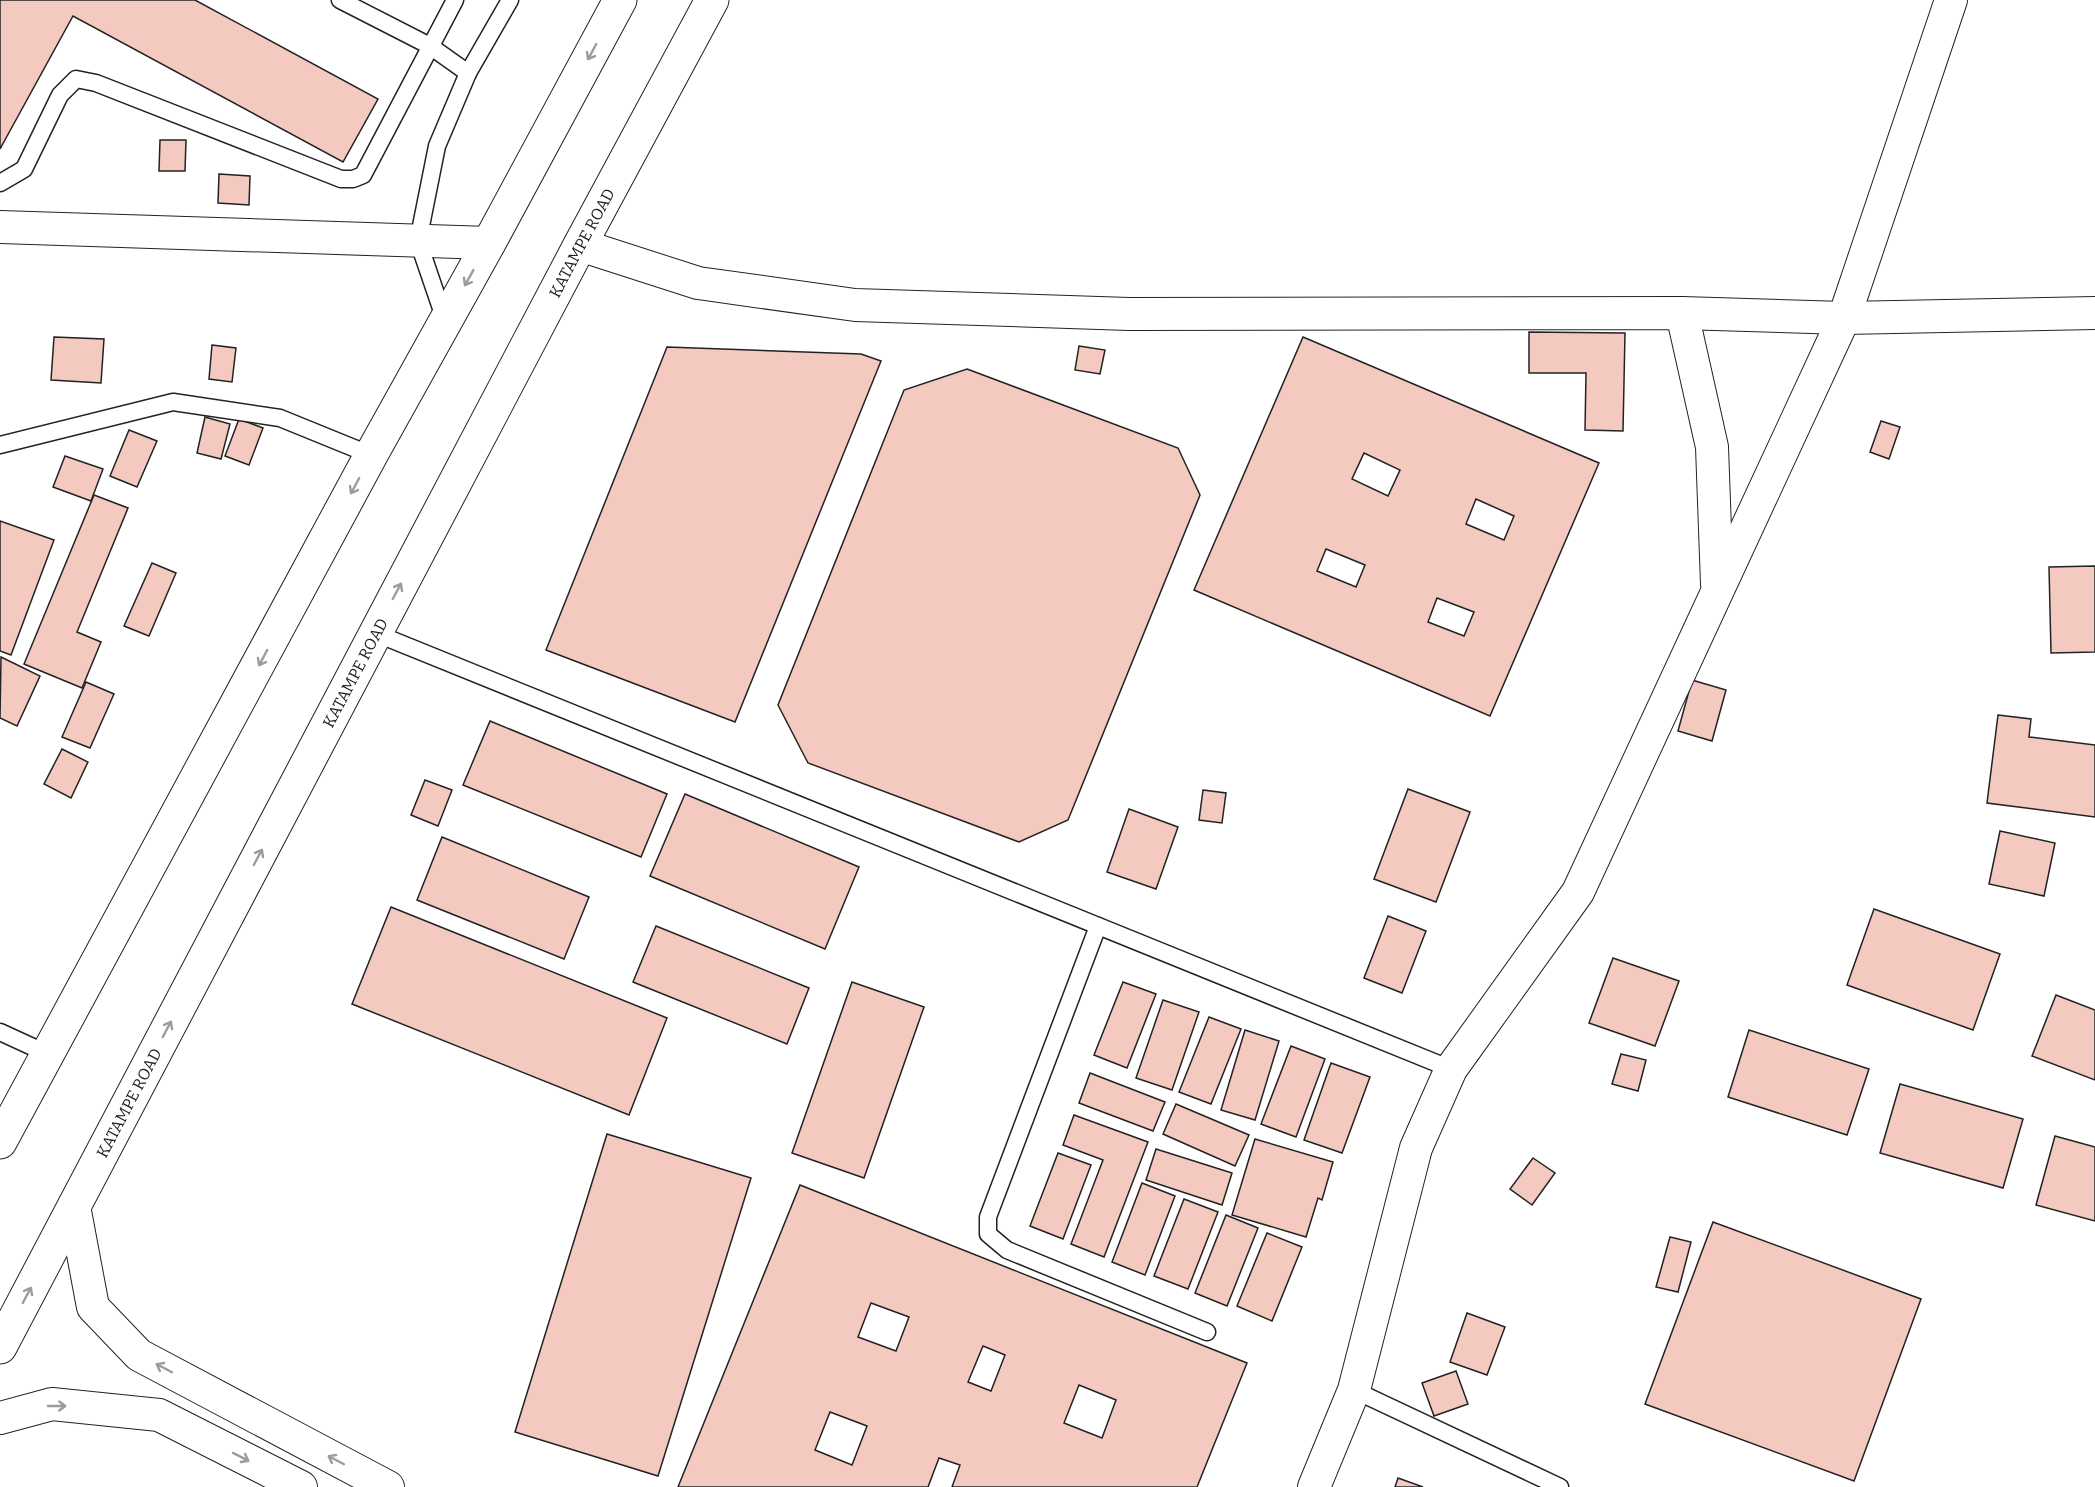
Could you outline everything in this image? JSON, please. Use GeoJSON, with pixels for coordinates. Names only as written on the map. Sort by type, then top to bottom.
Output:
{"type":"FeatureCollection","features":[{"type":"Feature","properties":{"kind":"main road"},"geometry":{"type":"LineString","coordinates":[[0,1142],[620,0]]}},
{"type":"Feature","properties":{"kind":"main road","name":"KATAMPE ROAD"},"geometry":{"type":"LineString","coordinates":[[0,1347],[580,245],[712,0]]}},
{"type":"Feature","properties":{"kind":"street"},"geometry":{"type":"LineString","coordinates":[[1314,1487],[1354,1390],[1416,1148],[1451,1069],[1578,892],[1844,318],[1952,0]]}},
{"type":"Feature","properties":{"kind":"street"},"geometry":{"type":"LineString","coordinates":[[0,227],[489,243]]}},
{"type":"Feature","properties":{"kind":"street"},"geometry":{"type":"LineString","coordinates":[[580,245],[698,283],[855,305],[1129,314],[1682,313],[1844,318],[2095,313]]}},
{"type":"Feature","properties":{"kind":"street"},"geometry":{"type":"LineString","coordinates":[[1682,313],[1712,447],[1718,590]]}},
{"type":"Feature","properties":{"kind":"street"},"geometry":{"type":"LineString","coordinates":[[74,1206],[93,1307],[139,1355],[388,1487]]}},
{"type":"Feature","properties":{"kind":"street"},"geometry":{"type":"LineString","coordinates":[[0,1418],[52,1404],[159,1415],[301,1487]]}},
{"type":"Feature","properties":{"kind":"lane"},"geometry":{"type":"LineString","coordinates":[[340,0],[429,46],[468,73]]}},
{"type":"Feature","properties":{"kind":"lane"},"geometry":{"type":"LineString","coordinates":[[0,183],[24,169],[60,95],[75,79],[96,83],[340,180],[353,180],[363,175],[454,0]]}},
{"type":"Feature","properties":{"kind":"lane"},"geometry":{"type":"LineString","coordinates":[[445,321],[418,241],[437,146],[468,73],[510,0]]}},
{"type":"Feature","properties":{"kind":"lane"},"geometry":{"type":"LineString","coordinates":[[0,445],[173,402],[280,418],[371,455]]}},
{"type":"Feature","properties":{"kind":"lane"},"geometry":{"type":"LineString","coordinates":[[375,633],[1451,1069]]}},
{"type":"Feature","properties":{"kind":"lane"},"geometry":{"type":"LineString","coordinates":[[1098,926],[988,1217],[988,1234],[1007,1250],[1207,1332]]}},
{"type":"Feature","properties":{"kind":"lane"},"geometry":{"type":"LineString","coordinates":[[0,1032],[48,1054]]}},
{"type":"Feature","properties":{"kind":"lane"},"geometry":{"type":"LineString","coordinates":[[1354,1390],[1560,1487]]}},
{"type":"Feature","properties":{"kind":"building"},"geometry":{"type":"Polygon","coordinates":[[[0,0],[195,0],[378,99],[343,162],[73,16],[0,149],[0,0]]]}},
{"type":"Feature","properties":{"kind":"building"},"geometry":{"type":"Polygon","coordinates":[[[160,140],[186,140],[185,171],[159,171],[160,140]]]}},
{"type":"Feature","properties":{"kind":"building"},"geometry":{"type":"Polygon","coordinates":[[[219,174],[250,176],[249,205],[218,203],[219,174]]]}},
{"type":"Feature","properties":{"kind":"building"},"geometry":{"type":"Polygon","coordinates":[[[1529,332],[1625,333],[1623,431],[1585,430],[1586,373],[1529,373],[1529,332]]]}},
{"type":"Feature","properties":{"kind":"building"},"geometry":{"type":"Polygon","coordinates":[[[54,337],[104,339],[101,383],[51,380],[54,337]]]}},
{"type":"Feature","properties":{"kind":"building"},"geometry":{"type":"Polygon","coordinates":[[[1303,337],[1599,463],[1490,716],[1194,590],[1303,337]],[[1364,453],[1352,479],[1388,496],[1400,470],[1364,453]],[[1476,499],[1466,524],[1504,540],[1514,516],[1476,499]],[[1326,549],[1317,571],[1356,587],[1365,565],[1326,549]],[[1437,598],[1428,622],[1464,636],[1474,612],[1437,598]]]}},
{"type":"Feature","properties":{"kind":"building"},"geometry":{"type":"Polygon","coordinates":[[[212,345],[236,348],[232,382],[209,379],[212,345]]]}},
{"type":"Feature","properties":{"kind":"building"},"geometry":{"type":"Polygon","coordinates":[[[1079,346],[1105,350],[1100,374],[1075,370],[1079,346]]]}},
{"type":"Feature","properties":{"kind":"building"},"geometry":{"type":"Polygon","coordinates":[[[667,347],[861,354],[881,361],[735,722],[546,650],[667,347]]]}},
{"type":"Feature","properties":{"kind":"building"},"geometry":{"type":"Polygon","coordinates":[[[967,369],[1178,448],[1200,495],[1068,820],[1019,842],[808,763],[778,705],[904,390],[967,369]]]}},
{"type":"Feature","properties":{"kind":"building"},"geometry":{"type":"Polygon","coordinates":[[[205,417],[230,424],[221,459],[197,453],[205,417]]]}},
{"type":"Feature","properties":{"kind":"building"},"geometry":{"type":"Polygon","coordinates":[[[239,419],[263,428],[249,465],[225,456],[239,419]]]}},
{"type":"Feature","properties":{"kind":"building"},"geometry":{"type":"Polygon","coordinates":[[[1881,421],[1900,427],[1889,459],[1870,452],[1881,421]]]}},
{"type":"Feature","properties":{"kind":"building"},"geometry":{"type":"Polygon","coordinates":[[[129,430],[157,441],[137,487],[110,476],[129,430]]]}},
{"type":"Feature","properties":{"kind":"building"},"geometry":{"type":"Polygon","coordinates":[[[65,456],[103,469],[91,501],[53,487],[65,456]]]}},
{"type":"Feature","properties":{"kind":"building"},"geometry":{"type":"Polygon","coordinates":[[[94,495],[128,508],[77,632],[101,642],[82,688],[24,664],[94,495]]]}},
{"type":"Feature","properties":{"kind":"building"},"geometry":{"type":"Polygon","coordinates":[[[0,521],[54,540],[11,655],[0,651],[0,521]]]}},
{"type":"Feature","properties":{"kind":"building"},"geometry":{"type":"Polygon","coordinates":[[[152,563],[176,573],[149,636],[124,626],[152,563]]]}},
{"type":"Feature","properties":{"kind":"building"},"geometry":{"type":"Polygon","coordinates":[[[2095,566],[2095,652],[2051,653],[2049,567],[2095,566]]]}},
{"type":"Feature","properties":{"kind":"building"},"geometry":{"type":"Polygon","coordinates":[[[1,657],[40,676],[17,726],[0,718],[1,657]]]}},
{"type":"Feature","properties":{"kind":"building"},"geometry":{"type":"Polygon","coordinates":[[[1692,680],[1726,690],[1712,741],[1678,731],[1692,680]]]}},
{"type":"Feature","properties":{"kind":"building"},"geometry":{"type":"Polygon","coordinates":[[[86,682],[114,694],[90,748],[62,737],[86,682]]]}},
{"type":"Feature","properties":{"kind":"building"},"geometry":{"type":"Polygon","coordinates":[[[1998,715],[2031,719],[2029,737],[2095,745],[2095,817],[1987,803],[1998,715]]]}},
{"type":"Feature","properties":{"kind":"building"},"geometry":{"type":"Polygon","coordinates":[[[490,721],[667,794],[641,857],[463,785],[490,721]]]}},
{"type":"Feature","properties":{"kind":"building"},"geometry":{"type":"Polygon","coordinates":[[[62,749],[88,762],[71,798],[44,784],[62,749]]]}},
{"type":"Feature","properties":{"kind":"building"},"geometry":{"type":"Polygon","coordinates":[[[425,780],[452,790],[438,826],[411,815],[425,780]]]}},
{"type":"Feature","properties":{"kind":"building"},"geometry":{"type":"Polygon","coordinates":[[[1408,789],[1470,812],[1436,902],[1374,879],[1408,789]]]}},
{"type":"Feature","properties":{"kind":"building"},"geometry":{"type":"Polygon","coordinates":[[[1203,790],[1226,793],[1222,823],[1199,820],[1203,790]]]}},
{"type":"Feature","properties":{"kind":"building"},"geometry":{"type":"Polygon","coordinates":[[[685,794],[859,867],[825,949],[650,876],[685,794]]]}},
{"type":"Feature","properties":{"kind":"building"},"geometry":{"type":"Polygon","coordinates":[[[1129,809],[1178,827],[1156,889],[1107,872],[1129,809]]]}},
{"type":"Feature","properties":{"kind":"building"},"geometry":{"type":"Polygon","coordinates":[[[2000,831],[2055,843],[2044,896],[1989,884],[2000,831]]]}},
{"type":"Feature","properties":{"kind":"building"},"geometry":{"type":"Polygon","coordinates":[[[442,837],[589,897],[564,959],[417,900],[442,837]]]}},
{"type":"Feature","properties":{"kind":"building"},"geometry":{"type":"Polygon","coordinates":[[[391,907],[667,1018],[629,1115],[352,1004],[391,907]]]}},
{"type":"Feature","properties":{"kind":"building"},"geometry":{"type":"Polygon","coordinates":[[[1874,909],[2000,954],[1973,1030],[1847,985],[1874,909]]]}},
{"type":"Feature","properties":{"kind":"building"},"geometry":{"type":"Polygon","coordinates":[[[1388,916],[1426,931],[1402,993],[1364,978],[1388,916]]]}},
{"type":"Feature","properties":{"kind":"building"},"geometry":{"type":"Polygon","coordinates":[[[656,926],[809,988],[787,1044],[633,982],[656,926]]]}},
{"type":"Feature","properties":{"kind":"building"},"geometry":{"type":"Polygon","coordinates":[[[1613,958],[1679,981],[1655,1046],[1589,1023],[1613,958]]]}},
{"type":"Feature","properties":{"kind":"building"},"geometry":{"type":"Polygon","coordinates":[[[852,982],[924,1007],[864,1178],[792,1153],[852,982]]]}},
{"type":"Feature","properties":{"kind":"building"},"geometry":{"type":"Polygon","coordinates":[[[1123,982],[1156,994],[1127,1068],[1094,1055],[1123,982]]]}},
{"type":"Feature","properties":{"kind":"building"},"geometry":{"type":"Polygon","coordinates":[[[2056,995],[2095,1010],[2095,1080],[2032,1056],[2056,995]]]}},
{"type":"Feature","properties":{"kind":"building"},"geometry":{"type":"Polygon","coordinates":[[[1163,1000],[1199,1012],[1172,1090],[1136,1078],[1163,1000]]]}},
{"type":"Feature","properties":{"kind":"building"},"geometry":{"type":"Polygon","coordinates":[[[1209,1017],[1241,1029],[1211,1104],[1179,1092],[1209,1017]]]}},
{"type":"Feature","properties":{"kind":"building"},"geometry":{"type":"Polygon","coordinates":[[[1245,1030],[1279,1041],[1255,1120],[1221,1110],[1245,1030]]]}},
{"type":"Feature","properties":{"kind":"building"},"geometry":{"type":"Polygon","coordinates":[[[1749,1030],[1869,1069],[1847,1135],[1728,1097],[1749,1030]]]}},
{"type":"Feature","properties":{"kind":"building"},"geometry":{"type":"Polygon","coordinates":[[[1291,1046],[1325,1059],[1296,1137],[1261,1124],[1291,1046]]]}},
{"type":"Feature","properties":{"kind":"building"},"geometry":{"type":"Polygon","coordinates":[[[1621,1054],[1646,1060],[1638,1091],[1612,1084],[1621,1054]]]}},
{"type":"Feature","properties":{"kind":"building"},"geometry":{"type":"Polygon","coordinates":[[[1331,1063],[1370,1077],[1342,1153],[1304,1140],[1331,1063]]]}},
{"type":"Feature","properties":{"kind":"building"},"geometry":{"type":"Polygon","coordinates":[[[1090,1073],[1165,1102],[1153,1131],[1079,1103],[1090,1073]]]}},
{"type":"Feature","properties":{"kind":"building"},"geometry":{"type":"Polygon","coordinates":[[[1900,1084],[2023,1119],[2003,1188],[1880,1153],[1900,1084]]]}},
{"type":"Feature","properties":{"kind":"building"},"geometry":{"type":"Polygon","coordinates":[[[1176,1104],[1249,1135],[1235,1166],[1163,1134],[1176,1104]]]}},
{"type":"Feature","properties":{"kind":"building"},"geometry":{"type":"Polygon","coordinates":[[[1074,1115],[1148,1142],[1104,1257],[1071,1244],[1103,1160],[1063,1145],[1074,1115]]]}},
{"type":"Feature","properties":{"kind":"building"},"geometry":{"type":"Polygon","coordinates":[[[607,1134],[751,1178],[658,1476],[515,1432],[607,1134]]]}},
{"type":"Feature","properties":{"kind":"building"},"geometry":{"type":"Polygon","coordinates":[[[2055,1136],[2095,1147],[2095,1221],[2036,1205],[2055,1136]]]}},
{"type":"Feature","properties":{"kind":"building"},"geometry":{"type":"Polygon","coordinates":[[[1255,1139],[1333,1162],[1322,1200],[1318,1198],[1306,1237],[1232,1215],[1255,1139]]]}},
{"type":"Feature","properties":{"kind":"building"},"geometry":{"type":"Polygon","coordinates":[[[1156,1149],[1232,1173],[1222,1205],[1146,1180],[1156,1149]]]}},
{"type":"Feature","properties":{"kind":"building"},"geometry":{"type":"Polygon","coordinates":[[[1058,1153],[1091,1165],[1063,1239],[1030,1226],[1058,1153]]]}},
{"type":"Feature","properties":{"kind":"building"},"geometry":{"type":"Polygon","coordinates":[[[1533,1158],[1555,1173],[1532,1205],[1510,1189],[1533,1158]]]}},
{"type":"Feature","properties":{"kind":"building"},"geometry":{"type":"Polygon","coordinates":[[[1142,1183],[1175,1196],[1145,1275],[1112,1262],[1142,1183]]]}},
{"type":"Feature","properties":{"kind":"building"},"geometry":{"type":"Polygon","coordinates":[[[800,1185],[1247,1363],[1197,1487],[952,1487],[960,1465],[939,1458],[928,1487],[678,1487],[800,1185]],[[871,1303],[858,1337],[896,1351],[909,1317],[871,1303]],[[983,1346],[968,1382],[991,1391],[1005,1355],[983,1346]],[[1079,1385],[1064,1423],[1102,1438],[1116,1400],[1079,1385]],[[830,1412],[815,1450],[852,1465],[867,1426],[830,1412]]]}},
{"type":"Feature","properties":{"kind":"building"},"geometry":{"type":"Polygon","coordinates":[[[1184,1199],[1218,1212],[1188,1289],[1154,1276],[1184,1199]]]}},
{"type":"Feature","properties":{"kind":"building"},"geometry":{"type":"Polygon","coordinates":[[[1226,1215],[1258,1228],[1227,1306],[1195,1293],[1226,1215]]]}},
{"type":"Feature","properties":{"kind":"building"},"geometry":{"type":"Polygon","coordinates":[[[1713,1222],[1921,1299],[1854,1481],[1645,1404],[1713,1222]]]}},
{"type":"Feature","properties":{"kind":"building"},"geometry":{"type":"Polygon","coordinates":[[[1267,1233],[1302,1247],[1272,1321],[1237,1306],[1267,1233]]]}},
{"type":"Feature","properties":{"kind":"building"},"geometry":{"type":"Polygon","coordinates":[[[1670,1237],[1691,1242],[1678,1292],[1656,1287],[1670,1237]]]}},
{"type":"Feature","properties":{"kind":"building"},"geometry":{"type":"Polygon","coordinates":[[[1467,1313],[1505,1327],[1487,1375],[1450,1362],[1467,1313]]]}},
{"type":"Feature","properties":{"kind":"building"},"geometry":{"type":"Polygon","coordinates":[[[1456,1371],[1468,1404],[1434,1416],[1422,1383],[1456,1371]]]}},
{"type":"Feature","properties":{"kind":"building"},"geometry":{"type":"Polygon","coordinates":[[[1398,1478],[1423,1487],[1395,1487],[1398,1478]]]}}]}
